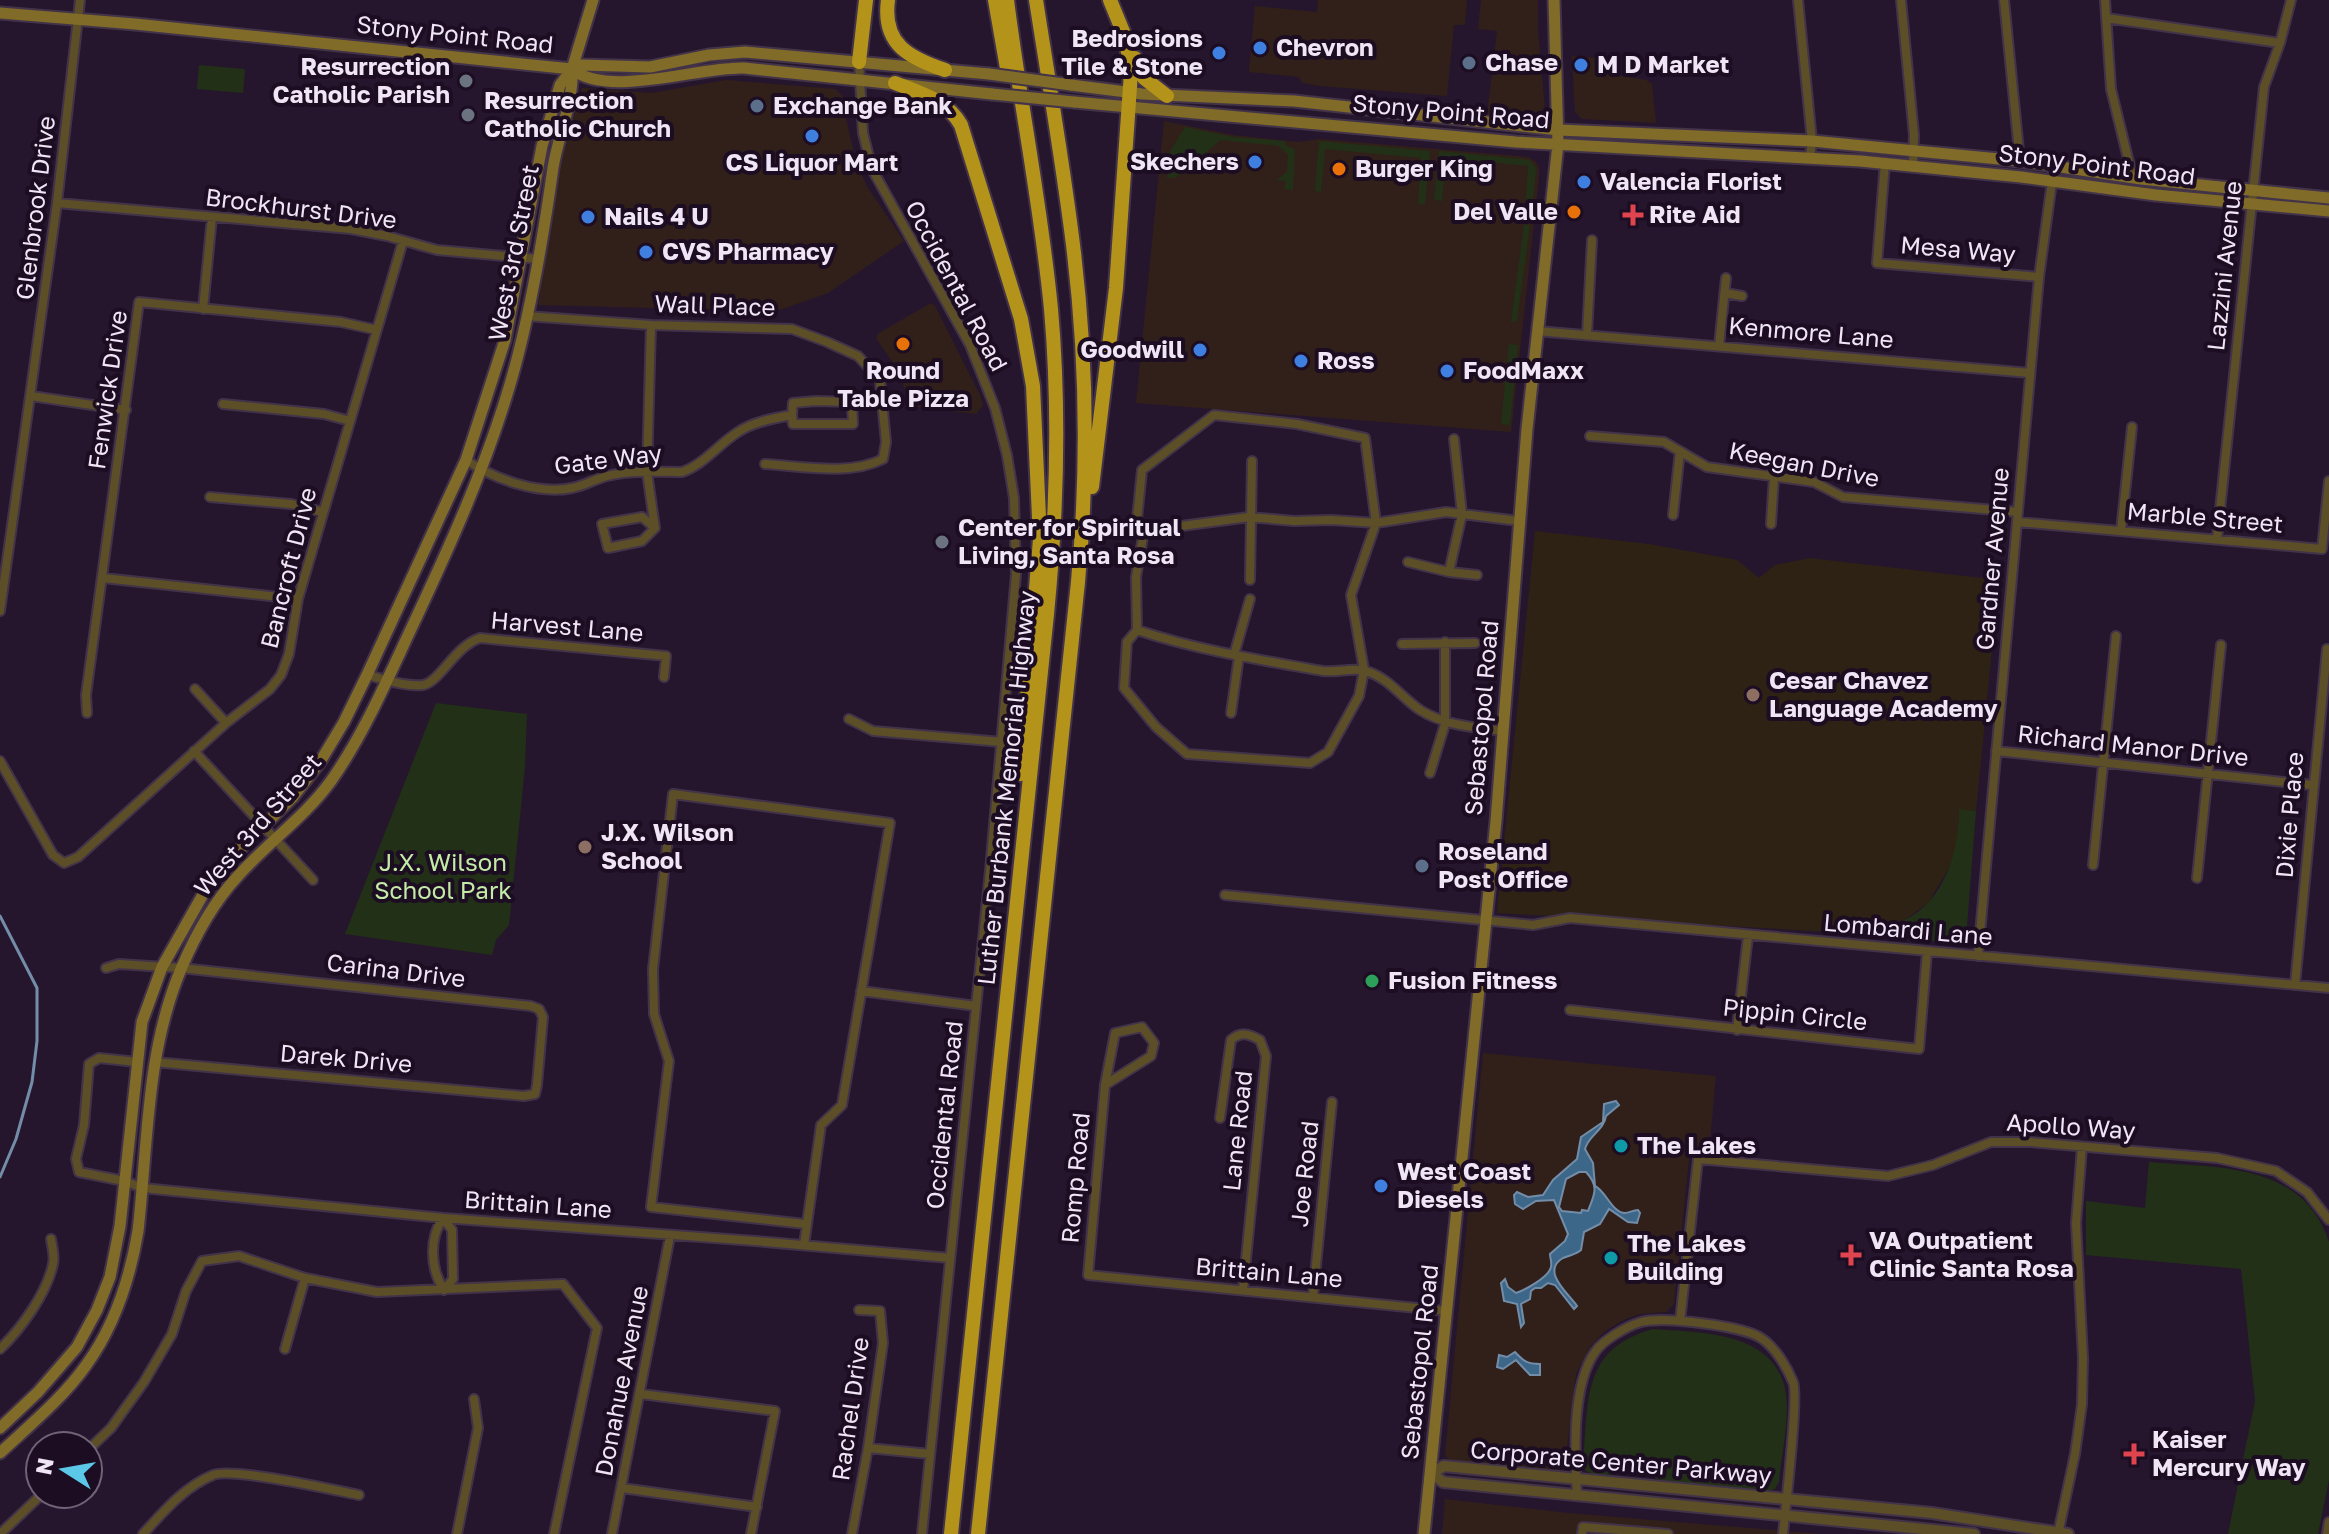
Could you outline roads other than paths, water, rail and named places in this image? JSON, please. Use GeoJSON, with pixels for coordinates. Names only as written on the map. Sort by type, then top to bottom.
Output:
{"type":"FeatureCollection","features":[{"type":"Feature","properties":{"kind":"highway"},"geometry":{"type":"LineString","coordinates":[[859,62],[866,0]]}},
{"type":"Feature","properties":{"kind":"highway"},"geometry":{"type":"LineString","coordinates":[[888,0],[887,17],[896,42],[913,58],[945,70]]}},
{"type":"Feature","properties":{"kind":"highway"},"geometry":{"type":"LineString","coordinates":[[995,0],[1013,99],[1032,163]]}},
{"type":"Feature","properties":{"kind":"highway","name":"Luther Burbank Memorial Highway"},"geometry":{"type":"LineString","coordinates":[[951,1534],[1049,600],[1057,476],[1052,323],[1007,0]]}},
{"type":"Feature","properties":{"kind":"highway","name":"Luther Burbank Memorial Highway"},"geometry":{"type":"LineString","coordinates":[[978,1534],[1080,555],[1085,430],[1079,307],[1068,210],[1036,0]]}},
{"type":"Feature","properties":{"kind":"highway"},"geometry":{"type":"LineString","coordinates":[[1080,555],[1114,311],[1129,100],[1130,54],[1111,0]]}},
{"type":"Feature","properties":{"kind":"highway"},"geometry":{"type":"LineString","coordinates":[[1111,0],[1128,28],[1139,71],[1167,96]]}},
{"type":"Feature","properties":{"kind":"highway"},"geometry":{"type":"LineString","coordinates":[[895,83],[939,102],[952,112],[961,125],[1029,356],[1040,528],[1020,786],[1019,878]]}},
{"type":"Feature","properties":{"kind":"main road","name":"West 3rd Street"},"geometry":{"type":"LineString","coordinates":[[0,1428],[63,1366],[77,1347],[110,1277],[117,1246],[142,1022],[162,967],[209,884],[293,797],[320,762],[367,675],[466,460],[505,340],[542,146],[560,85],[572,69],[593,0]]}},
{"type":"Feature","properties":{"kind":"main road","name":"Sebastopol Road"},"geometry":{"type":"LineString","coordinates":[[1424,1534],[1496,821],[1519,521],[1558,144],[1554,0]]}},
{"type":"Feature","properties":{"kind":"main road","name":"Stony Point Road"},"geometry":{"type":"LineString","coordinates":[[0,13],[572,69],[582,65],[650,67],[737,52],[859,62],[1071,85],[1129,100],[1558,144],[1885,163],[2142,194],[2329,211]]}},
{"type":"Feature","properties":{"kind":"main road","name":"Stony Point Road"},"geometry":{"type":"LineString","coordinates":[[572,69],[580,76],[631,81],[733,68],[1074,102],[1167,96],[1294,101],[1559,130],[1812,141],[2020,161],[2133,179],[2329,198]]}},
{"type":"Feature","properties":{"kind":"main road","name":"West 3rd Street"},"geometry":{"type":"LineString","coordinates":[[0,1453],[74,1380],[106,1331],[133,1261],[154,1062],[163,1018],[181,968],[204,922],[227,889],[330,781],[387,680],[482,470],[512,378],[526,316],[556,152],[573,87],[572,69]]}},
{"type":"Feature","properties":{"kind":"main road"},"geometry":{"type":"LineString","coordinates":[[1672,152],[1681,142],[1710,141],[1714,138]]}},
{"type":"Feature","properties":{"kind":"street","name":"Glenbrook Drive"},"geometry":{"type":"LineString","coordinates":[[0,611],[57,203],[80,0]]}},
{"type":"Feature","properties":{"kind":"street"},"geometry":{"type":"LineString","coordinates":[[1798,0],[1812,141],[1810,157]]}},
{"type":"Feature","properties":{"kind":"street"},"geometry":{"type":"LineString","coordinates":[[1901,0],[1913,166]]}},
{"type":"Feature","properties":{"kind":"street"},"geometry":{"type":"LineString","coordinates":[[2004,0],[2020,161]]}},
{"type":"Feature","properties":{"kind":"street"},"geometry":{"type":"LineString","coordinates":[[2105,0],[2111,89],[2133,179]]}},
{"type":"Feature","properties":{"kind":"street","name":"Lazzini Avenue"},"geometry":{"type":"LineString","coordinates":[[2217,539],[2264,87],[2291,0]]}},
{"type":"Feature","properties":{"kind":"street"},"geometry":{"type":"LineString","coordinates":[[2106,18],[2280,43]]}},
{"type":"Feature","properties":{"kind":"street","name":"Occidental Road"},"geometry":{"type":"LineString","coordinates":[[859,62],[863,133],[872,169],[978,361],[995,408],[1014,498],[1016,559],[1002,742],[922,1534]]}},
{"type":"Feature","properties":{"kind":"street","name":"Mesa Way"},"geometry":{"type":"LineString","coordinates":[[1885,163],[1877,263],[2039,277]]}},
{"type":"Feature","properties":{"kind":"street","name":"Gardner Avenue"},"geometry":{"type":"LineString","coordinates":[[1978,956],[2039,277],[2054,167]]}},
{"type":"Feature","properties":{"kind":"street","name":"Brockhurst Drive"},"geometry":{"type":"LineString","coordinates":[[57,203],[351,229],[452,252],[538,259]]}},
{"type":"Feature","properties":{"kind":"street"},"geometry":{"type":"LineString","coordinates":[[203,309],[212,217]]}},
{"type":"Feature","properties":{"kind":"street"},"geometry":{"type":"LineString","coordinates":[[1587,334],[1592,240]]}},
{"type":"Feature","properties":{"kind":"street","name":"Bancroft Drive"},"geometry":{"type":"LineString","coordinates":[[0,761],[53,855],[64,863],[78,857],[226,723],[270,689],[281,675],[289,654],[298,599],[403,241]]}},
{"type":"Feature","properties":{"kind":"street"},"geometry":{"type":"LineString","coordinates":[[1719,346],[1726,278]]}},
{"type":"Feature","properties":{"kind":"street"},"geometry":{"type":"LineString","coordinates":[[1725,293],[1742,296]]}},
{"type":"Feature","properties":{"kind":"street","name":"Fenwick Drive"},"geometry":{"type":"LineString","coordinates":[[87,713],[86,695],[139,302],[341,322],[377,330]]}},
{"type":"Feature","properties":{"kind":"street","name":"Wall Place"},"geometry":{"type":"LineString","coordinates":[[526,316],[651,325],[792,329],[858,356],[880,380],[886,427],[883,459],[873,464],[830,468],[765,464]]}},
{"type":"Feature","properties":{"kind":"street"},"geometry":{"type":"LineString","coordinates":[[651,325],[647,472],[655,528]]}},
{"type":"Feature","properties":{"kind":"street","name":"Kenmore Lane"},"geometry":{"type":"LineString","coordinates":[[1537,331],[2030,373]]}},
{"type":"Feature","properties":{"kind":"street"},"geometry":{"type":"LineString","coordinates":[[31,396],[126,410]]}},
{"type":"Feature","properties":{"kind":"street","name":"Gate Way"},"geometry":{"type":"LineString","coordinates":[[852,402],[853,424],[793,424],[792,415],[793,403],[852,402]]}},
{"type":"Feature","properties":{"kind":"street"},"geometry":{"type":"LineString","coordinates":[[223,404],[324,414],[350,421]]}},
{"type":"Feature","properties":{"kind":"street","name":"Gate Way"},"geometry":{"type":"LineString","coordinates":[[466,460],[482,470],[533,487],[573,488],[608,475],[692,469],[740,430],[792,415]]}},
{"type":"Feature","properties":{"kind":"street"},"geometry":{"type":"LineString","coordinates":[[1214,415],[1297,424],[1365,438],[1376,523],[1351,595],[1364,670],[1359,696],[1328,752],[1310,763],[1187,754],[1156,727],[1124,688],[1127,642],[1137,630],[1136,577],[1144,531],[1137,519],[1142,470],[1214,415]]}},
{"type":"Feature","properties":{"kind":"street"},"geometry":{"type":"LineString","coordinates":[[2121,531],[2132,427]]}},
{"type":"Feature","properties":{"kind":"street","name":"Keegan Drive"},"geometry":{"type":"LineString","coordinates":[[1590,436],[1664,442],[1707,467],[1814,482],[1843,497],[2018,512]]}},
{"type":"Feature","properties":{"kind":"street"},"geometry":{"type":"LineString","coordinates":[[1449,572],[1462,514],[1454,439]]}},
{"type":"Feature","properties":{"kind":"street"},"geometry":{"type":"LineString","coordinates":[[1673,515],[1680,451]]}},
{"type":"Feature","properties":{"kind":"street"},"geometry":{"type":"LineString","coordinates":[[1250,580],[1252,461]]}},
{"type":"Feature","properties":{"kind":"street"},"geometry":{"type":"LineString","coordinates":[[1771,524],[1774,477]]}},
{"type":"Feature","properties":{"kind":"street","name":"Marble Street"},"geometry":{"type":"LineString","coordinates":[[2017,522],[2322,549],[2329,481]]}},
{"type":"Feature","properties":{"kind":"street"},"geometry":{"type":"LineString","coordinates":[[210,497],[291,504],[323,512]]}},
{"type":"Feature","properties":{"kind":"street"},"geometry":{"type":"LineString","coordinates":[[1144,531],[1249,517],[1376,523],[1446,512],[1519,521]]}},
{"type":"Feature","properties":{"kind":"street"},"geometry":{"type":"LineString","coordinates":[[642,517],[655,528],[642,541],[608,548],[602,524],[642,517]]}},
{"type":"Feature","properties":{"kind":"street"},"geometry":{"type":"LineString","coordinates":[[1408,562],[1477,575]]}},
{"type":"Feature","properties":{"kind":"street"},"geometry":{"type":"LineString","coordinates":[[103,578],[298,599]]}},
{"type":"Feature","properties":{"kind":"street"},"geometry":{"type":"LineString","coordinates":[[1231,713],[1237,655],[1250,599]]}},
{"type":"Feature","properties":{"kind":"street"},"geometry":{"type":"LineString","coordinates":[[1137,630],[1178,644],[1332,672],[1364,670],[1391,683],[1418,708],[1445,724],[1503,731]]}},
{"type":"Feature","properties":{"kind":"street"},"geometry":{"type":"LineString","coordinates":[[2093,865],[2116,636]]}},
{"type":"Feature","properties":{"kind":"street","name":"Harvest Lane"},"geometry":{"type":"LineString","coordinates":[[367,675],[424,685],[432,681],[462,647],[480,638],[666,656],[664,677]]}},
{"type":"Feature","properties":{"kind":"street"},"geometry":{"type":"LineString","coordinates":[[1430,773],[1445,724],[1445,642]]}},
{"type":"Feature","properties":{"kind":"street"},"geometry":{"type":"LineString","coordinates":[[1402,644],[1475,643]]}},
{"type":"Feature","properties":{"kind":"street"},"geometry":{"type":"LineString","coordinates":[[2197,878],[2221,645]]}},
{"type":"Feature","properties":{"kind":"street","name":"Dixie Place"},"geometry":{"type":"LineString","coordinates":[[2295,985],[2327,649]]}},
{"type":"Feature","properties":{"kind":"street"},"geometry":{"type":"LineString","coordinates":[[195,689],[226,723]]}},
{"type":"Feature","properties":{"kind":"street"},"geometry":{"type":"LineString","coordinates":[[849,719],[873,731],[1002,742]]}},
{"type":"Feature","properties":{"kind":"street"},"geometry":{"type":"LineString","coordinates":[[194,751],[313,880]]}},
{"type":"Feature","properties":{"kind":"street","name":"Richard Manor Drive"},"geometry":{"type":"LineString","coordinates":[[1996,751],[2312,785]]}},
{"type":"Feature","properties":{"kind":"street"},"geometry":{"type":"LineString","coordinates":[[804,1245],[821,1125],[842,1105],[890,823],[673,794],[653,969],[654,1014],[669,1061],[651,1207],[805,1224]]}},
{"type":"Feature","properties":{"kind":"street","name":"Lombardi Lane"},"geometry":{"type":"LineString","coordinates":[[1225,895],[1533,925],[1570,918],[2329,988]]}},
{"type":"Feature","properties":{"kind":"street"},"geometry":{"type":"LineString","coordinates":[[1737,1030],[1748,936]]}},
{"type":"Feature","properties":{"kind":"street","name":"Pippin Circle"},"geometry":{"type":"LineString","coordinates":[[1570,1010],[1919,1049],[1927,952]]}},
{"type":"Feature","properties":{"kind":"street","name":"Carina Drive"},"geometry":{"type":"LineString","coordinates":[[106,968],[119,964],[181,968],[531,1006],[539,1009],[543,1017],[535,1094]]}},
{"type":"Feature","properties":{"kind":"street"},"geometry":{"type":"LineString","coordinates":[[861,991],[976,1006]]}},
{"type":"Feature","properties":{"kind":"street","name":"Romp Road"},"geometry":{"type":"LineString","coordinates":[[1088,1275],[1105,1085],[1115,1033],[1142,1027],[1154,1043],[1151,1056],[1105,1085]]}},
{"type":"Feature","properties":{"kind":"street","name":"Lane Road"},"geometry":{"type":"LineString","coordinates":[[1220,1118],[1231,1040],[1242,1034],[1250,1034],[1260,1040],[1266,1056],[1243,1290]]}},
{"type":"Feature","properties":{"kind":"street","name":"Brittain Lane"},"geometry":{"type":"LineString","coordinates":[[137,1062],[99,1058],[89,1064],[84,1125],[76,1159],[79,1172],[143,1188],[443,1218],[950,1258]]}},
{"type":"Feature","properties":{"kind":"street","name":"Darek Drive"},"geometry":{"type":"LineString","coordinates":[[154,1062],[524,1096],[535,1094]]}},
{"type":"Feature","properties":{"kind":"street","name":"Joe Road"},"geometry":{"type":"LineString","coordinates":[[1313,1296],[1332,1102]]}},
{"type":"Feature","properties":{"kind":"street","name":"Apollo Way"},"geometry":{"type":"LineString","coordinates":[[1680,1321],[1698,1159],[1888,1176],[1933,1165],[1991,1142],[2030,1142],[2229,1159],[2276,1171],[2307,1192],[2329,1220]]}},
{"type":"Feature","properties":{"kind":"street"},"geometry":{"type":"LineString","coordinates":[[2062,1533],[2082,1395],[2076,1223],[2082,1147]]}},
{"type":"Feature","properties":{"kind":"street"},"geometry":{"type":"LineString","coordinates":[[443,1218],[452,1230],[453,1266],[453,1279],[444,1290],[435,1276],[434,1231],[443,1218]]}},
{"type":"Feature","properties":{"kind":"street","name":"Donahue Avenue"},"geometry":{"type":"LineString","coordinates":[[612,1534],[670,1236]]}},
{"type":"Feature","properties":{"kind":"street"},"geometry":{"type":"LineString","coordinates":[[0,1349],[14,1336],[37,1302],[54,1263],[51,1239]]}},
{"type":"Feature","properties":{"kind":"street"},"geometry":{"type":"LineString","coordinates":[[104,1435],[144,1382],[172,1334],[186,1291],[202,1261],[239,1256],[305,1278],[377,1292],[563,1284],[597,1328],[554,1534]]}},
{"type":"Feature","properties":{"kind":"street","name":"Brittain Lane"},"geometry":{"type":"LineString","coordinates":[[1088,1275],[1447,1311]]}},
{"type":"Feature","properties":{"kind":"street"},"geometry":{"type":"LineString","coordinates":[[285,1349],[305,1278]]}},
{"type":"Feature","properties":{"kind":"street","name":"Rachel Drive"},"geometry":{"type":"LineString","coordinates":[[852,1534],[883,1343],[880,1311],[859,1310]]}},
{"type":"Feature","properties":{"kind":"street"},"geometry":{"type":"LineString","coordinates":[[1577,1495],[1574,1467],[1583,1376],[1596,1350],[1642,1321],[1680,1321],[1737,1329],[1761,1338],[1780,1357],[1795,1385],[1783,1534]]}},
{"type":"Feature","properties":{"kind":"street"},"geometry":{"type":"LineString","coordinates":[[641,1394],[775,1411],[751,1534]]}},
{"type":"Feature","properties":{"kind":"street"},"geometry":{"type":"LineString","coordinates":[[457,1534],[478,1428],[474,1399]]}},
{"type":"Feature","properties":{"kind":"street"},"geometry":{"type":"LineString","coordinates":[[868,1448],[930,1454]]}},
{"type":"Feature","properties":{"kind":"street","name":"Corporate Center Parkway"},"geometry":{"type":"LineString","coordinates":[[1974,1534],[1443,1482],[1431,1473],[1444,1466],[1932,1513],[2062,1533]]}},
{"type":"Feature","properties":{"kind":"street"},"geometry":{"type":"LineString","coordinates":[[143,1534],[187,1489],[217,1473],[289,1480],[359,1495]]}},
{"type":"Feature","properties":{"kind":"street"},"geometry":{"type":"LineString","coordinates":[[622,1488],[757,1507]]}},
{"type":"Feature","properties":{"kind":"street"},"geometry":{"type":"LineString","coordinates":[[0,1534],[25,1510]]}},
{"type":"Feature","properties":{"kind":"street"},"geometry":{"type":"LineString","coordinates":[[2327,1534],[2329,1522]]}},
{"type":"Feature","properties":{"kind":"street"},"geometry":{"type":"LineString","coordinates":[[1582,1534],[1583,1527],[1668,1534]]}},
{"type":"Feature","properties":{"kind":"water"},"geometry":{"type":"Polygon","coordinates":[[[1616,1101],[1619,1105],[1606,1116],[1602,1125],[1589,1140],[1585,1149],[1593,1163],[1595,1186],[1620,1212],[1638,1210],[1637,1223],[1628,1222],[1609,1209],[1600,1224],[1584,1232],[1581,1250],[1563,1258],[1554,1269],[1558,1282],[1577,1306],[1574,1309],[1555,1285],[1548,1283],[1531,1291],[1530,1299],[1521,1304],[1524,1323],[1521,1327],[1517,1304],[1504,1301],[1501,1283],[1505,1279],[1508,1287],[1516,1293],[1541,1279],[1551,1267],[1550,1254],[1565,1241],[1568,1234],[1554,1200],[1536,1201],[1523,1209],[1515,1204],[1514,1195],[1517,1192],[1528,1197],[1543,1195],[1553,1180],[1577,1159],[1581,1137],[1603,1122],[1604,1104],[1616,1101]],[[1586,1172],[1566,1179],[1559,1207],[1562,1211],[1588,1211],[1594,1187],[1586,1172]]]}},
{"type":"Feature","properties":{"kind":"water"},"geometry":{"type":"Polygon","coordinates":[[[1515,1352],[1526,1361],[1540,1364],[1540,1375],[1530,1375],[1516,1360],[1503,1369],[1497,1367],[1499,1355],[1507,1357],[1515,1352]]]}},
{"type":"Feature","properties":{"kind":"waterway"},"geometry":{"type":"LineString","coordinates":[[0,916],[37,988],[37,1041],[32,1082],[16,1139],[0,1177]]}},
{"type":"Feature","properties":{"kind":"place","name":"Chevron"},"geometry":{"type":"Point","coordinates":[1260,48]}},
{"type":"Feature","properties":{"kind":"place","name":"Bedrosions Tile & Stone"},"geometry":{"type":"Point","coordinates":[1219,53]}},
{"type":"Feature","properties":{"kind":"place","name":"Chase"},"geometry":{"type":"Point","coordinates":[1469,63]}},
{"type":"Feature","properties":{"kind":"place","name":"M D Market"},"geometry":{"type":"Point","coordinates":[1581,65]}},
{"type":"Feature","properties":{"kind":"place","name":"Resurrection Catholic Parish"},"geometry":{"type":"Point","coordinates":[466,81]}},
{"type":"Feature","properties":{"kind":"place","name":"Exchange Bank"},"geometry":{"type":"Point","coordinates":[757,106]}},
{"type":"Feature","properties":{"kind":"place","name":"Resurrection Catholic Church"},"geometry":{"type":"Point","coordinates":[468,115]}},
{"type":"Feature","properties":{"kind":"place","name":"CS Liquor Mart"},"geometry":{"type":"Point","coordinates":[812,136]}},
{"type":"Feature","properties":{"kind":"place","name":"Skechers"},"geometry":{"type":"Point","coordinates":[1255,162]}},
{"type":"Feature","properties":{"kind":"place","name":"Burger King"},"geometry":{"type":"Point","coordinates":[1339,169]}},
{"type":"Feature","properties":{"kind":"place","name":"Valencia Florist"},"geometry":{"type":"Point","coordinates":[1584,182]}},
{"type":"Feature","properties":{"kind":"place","name":"Del Valle"},"geometry":{"type":"Point","coordinates":[1574,212]}},
{"type":"Feature","properties":{"kind":"place","name":"Rite Aid"},"geometry":{"type":"Point","coordinates":[1633,215]}},
{"type":"Feature","properties":{"kind":"place","name":"Nails 4 U"},"geometry":{"type":"Point","coordinates":[588,217]}},
{"type":"Feature","properties":{"kind":"place","name":"CVS Pharmacy"},"geometry":{"type":"Point","coordinates":[646,252]}},
{"type":"Feature","properties":{"kind":"place","name":"Round Table Pizza"},"geometry":{"type":"Point","coordinates":[903,344]}},
{"type":"Feature","properties":{"kind":"place","name":"Goodwill"},"geometry":{"type":"Point","coordinates":[1200,350]}},
{"type":"Feature","properties":{"kind":"place","name":"Ross"},"geometry":{"type":"Point","coordinates":[1301,361]}},
{"type":"Feature","properties":{"kind":"place","name":"FoodMaxx"},"geometry":{"type":"Point","coordinates":[1447,371]}},
{"type":"Feature","properties":{"kind":"place","name":"Center for Spiritual Living, Santa Rosa"},"geometry":{"type":"Point","coordinates":[942,542]}},
{"type":"Feature","properties":{"kind":"place","name":"Cesar Chavez Language Academy"},"geometry":{"type":"Point","coordinates":[1753,695]}},
{"type":"Feature","properties":{"kind":"place","name":"J.X. Wilson School"},"geometry":{"type":"Point","coordinates":[585,847]}},
{"type":"Feature","properties":{"kind":"place","name":"Roseland Post Office"},"geometry":{"type":"Point","coordinates":[1422,866]}},
{"type":"Feature","properties":{"kind":"place","name":"Fusion Fitness"},"geometry":{"type":"Point","coordinates":[1372,981]}},
{"type":"Feature","properties":{"kind":"place","name":"The Lakes"},"geometry":{"type":"Point","coordinates":[1621,1146]}},
{"type":"Feature","properties":{"kind":"place","name":"West Coast Diesels"},"geometry":{"type":"Point","coordinates":[1381,1186]}},
{"type":"Feature","properties":{"kind":"place","name":"VA Outpatient Clinic Santa Rosa"},"geometry":{"type":"Point","coordinates":[1851,1255]}},
{"type":"Feature","properties":{"kind":"place","name":"The Lakes Building"},"geometry":{"type":"Point","coordinates":[1611,1258]}},
{"type":"Feature","properties":{"kind":"place","name":"Kaiser Mercury Way"},"geometry":{"type":"Point","coordinates":[2134,1454]}},
{"type":"Feature","properties":{"kind":"park label","name":"J.X. Wilson School Park"},"geometry":{"type":"Point","coordinates":[443,877]}}]}
